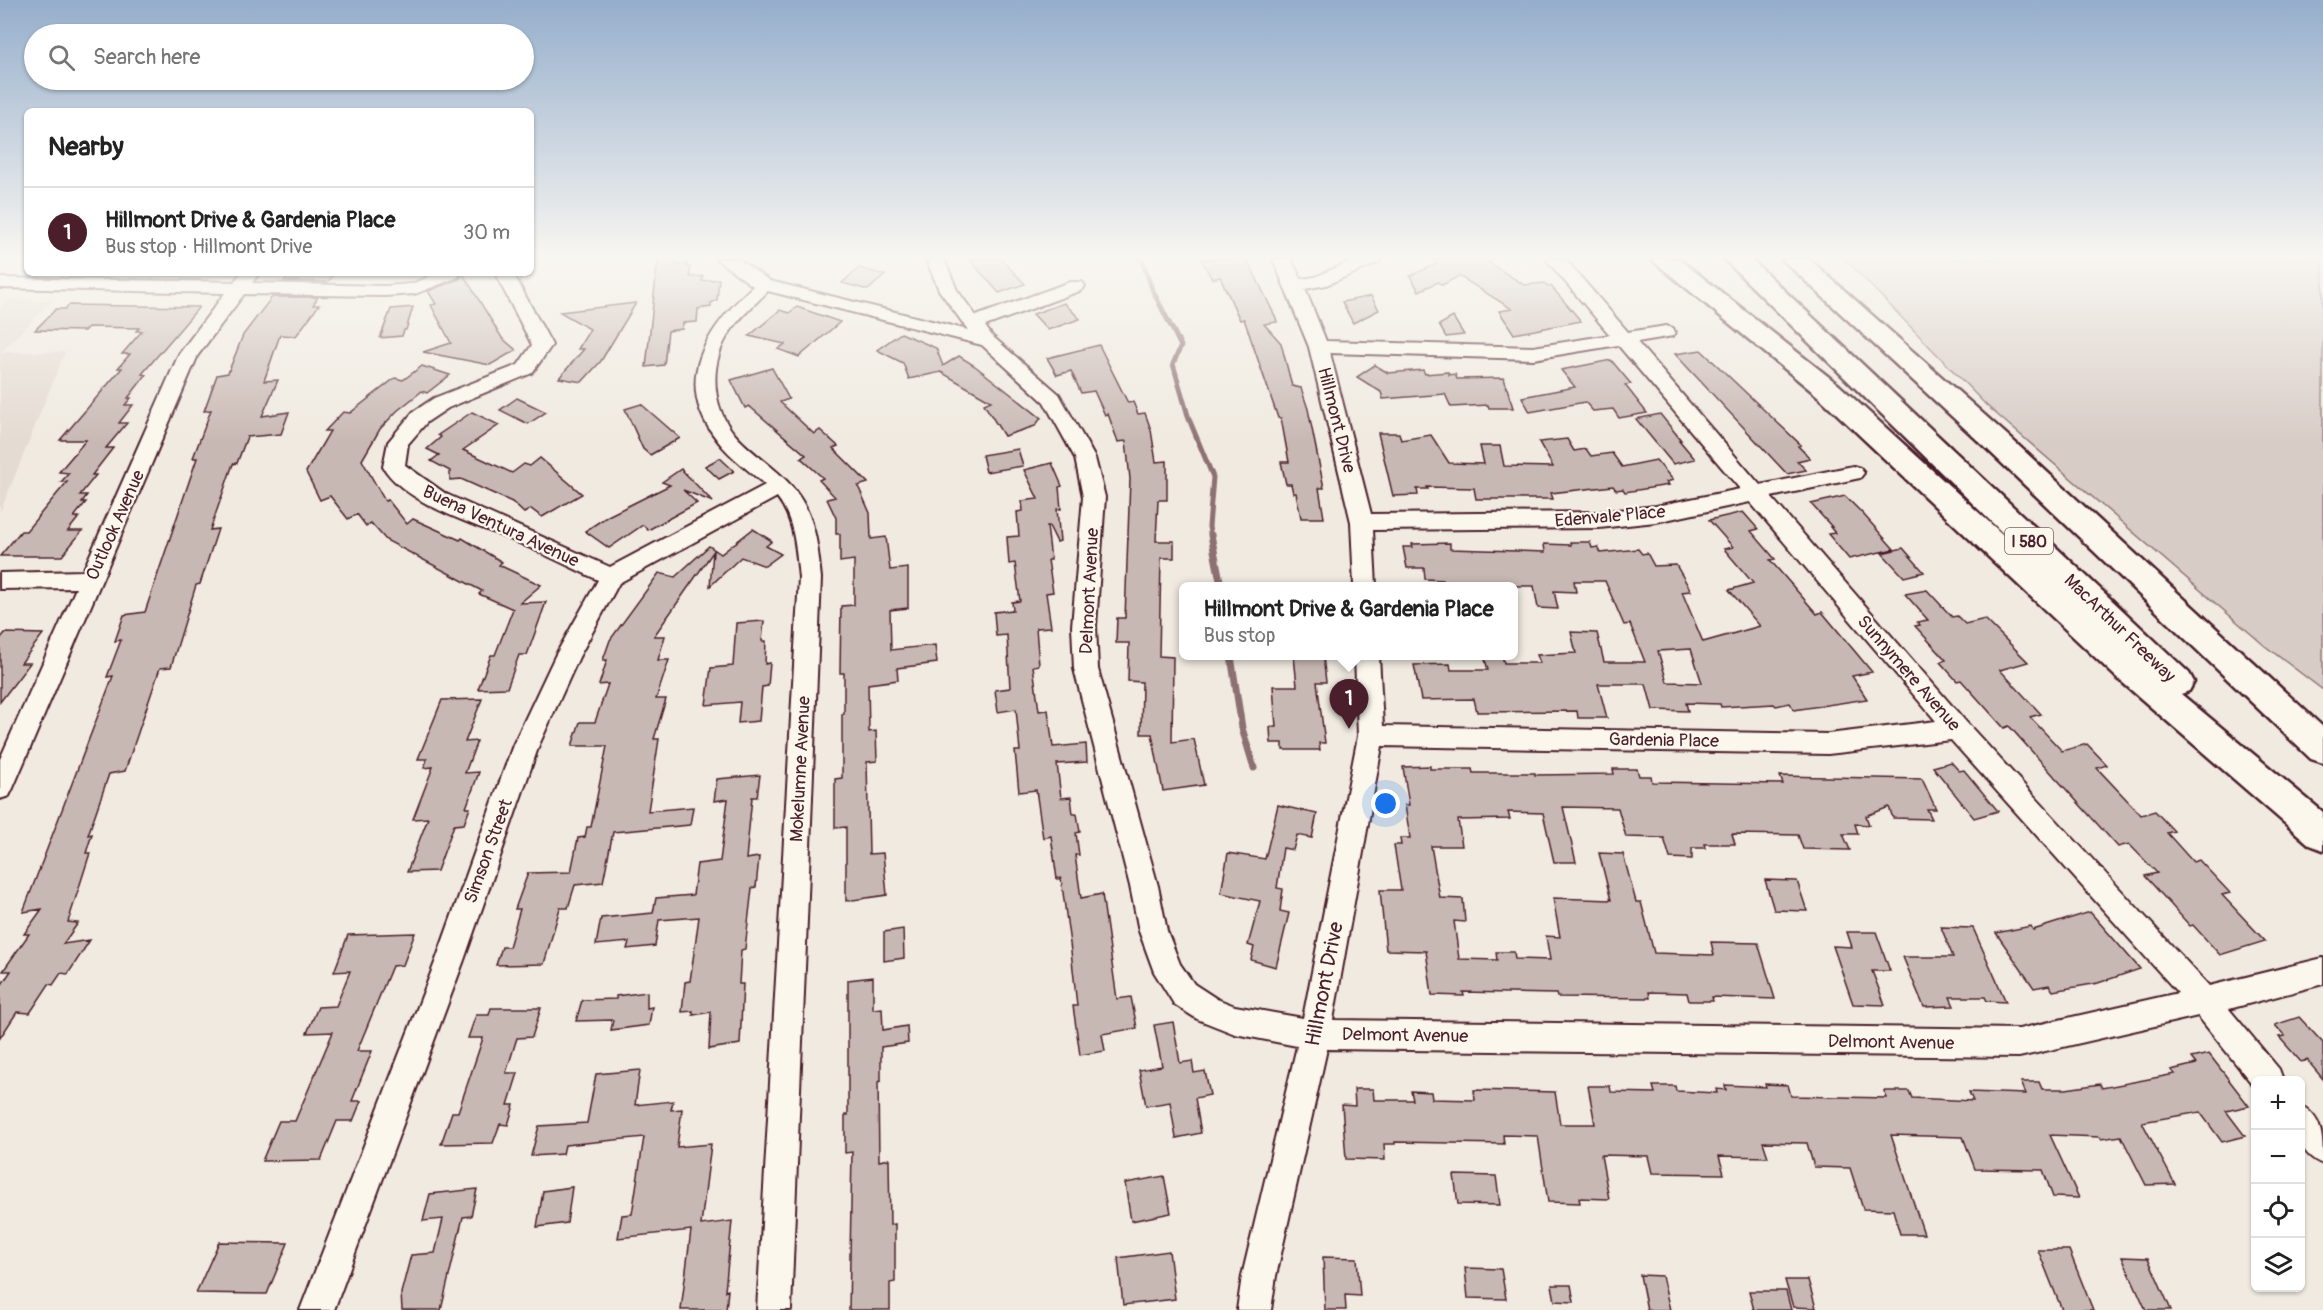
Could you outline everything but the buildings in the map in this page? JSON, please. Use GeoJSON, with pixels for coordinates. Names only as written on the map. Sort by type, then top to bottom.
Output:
{"type":"FeatureCollection","features":[{"type":"Feature","properties":{"kind":"highway"},"geometry":{"type":"LineString","coordinates":[[1740,320],[1829,391],[2119,659],[2323,834]]}},
{"type":"Feature","properties":{"kind":"highway","name":"MacArthur Freeway"},"geometry":{"type":"LineString","coordinates":[[1800,320],[2323,822]]}},
{"type":"Feature","properties":{"kind":"highway","name":"I 580"},"geometry":{"type":"LineString","coordinates":[[1862,320],[1997,442],[2323,749]]}},
{"type":"Feature","properties":{"kind":"highway"},"geometry":{"type":"LineString","coordinates":[[1889,320],[1958,388],[1997,442]]}},
{"type":"Feature","properties":{"kind":"street","name":"Outlook Avenue"},"geometry":{"type":"LineString","coordinates":[[0,788],[189,354],[214,320]]}},
{"type":"Feature","properties":{"kind":"street","name":"Buena Ventura Avenue"},"geometry":{"type":"LineString","coordinates":[[529,320],[542,345],[536,357],[525,369],[441,403],[420,417],[398,442],[394,467],[409,483],[429,496],[550,548],[610,577]]}},
{"type":"Feature","properties":{"kind":"street","name":"Mokelumne Avenue"},"geometry":{"type":"LineString","coordinates":[[729,320],[712,343],[704,369],[712,419],[728,440],[790,499],[803,528],[810,578],[774,1310]]}},
{"type":"Feature","properties":{"kind":"street","name":"Delmont Avenue"},"geometry":{"type":"LineString","coordinates":[[926,320],[981,332],[1052,398],[1086,458],[1094,497],[1084,626],[1086,669],[1144,886],[1153,931],[1169,972],[1184,994],[1207,1009],[1235,1020],[1268,1028],[1315,1034],[2019,1043],[2323,971]]}},
{"type":"Feature","properties":{"kind":"street"},"geometry":{"type":"LineString","coordinates":[[972,320],[981,332],[1006,320]]}},
{"type":"Feature","properties":{"kind":"street","name":"Hillmont Drive"},"geometry":{"type":"LineString","coordinates":[[1308,320],[1319,347],[1362,522],[1365,582]]}},
{"type":"Feature","properties":{"kind":"street","name":"Sunnymere Avenue"},"geometry":{"type":"LineString","coordinates":[[1607,320],[1957,729],[2204,1001],[2265,1076]]}},
{"type":"Feature","properties":{"kind":"street"},"geometry":{"type":"LineString","coordinates":[[1319,347],[1533,353],[1666,332]]}},
{"type":"Feature","properties":{"kind":"street","name":"Edenvale Place"},"geometry":{"type":"LineString","coordinates":[[1362,522],[1599,520],[1656,514],[1853,473]]}},
{"type":"Feature","properties":{"kind":"street"},"geometry":{"type":"LineString","coordinates":[[610,577],[778,487]]}},
{"type":"Feature","properties":{"kind":"street","name":"Simson Street"},"geometry":{"type":"LineString","coordinates":[[316,1310],[446,971],[526,745],[567,656],[610,577]]}},
{"type":"Feature","properties":{"kind":"street"},"geometry":{"type":"LineString","coordinates":[[0,581],[92,579]]}},
{"type":"Feature","properties":{"kind":"street","name":"Hillmont Drive"},"geometry":{"type":"LineString","coordinates":[[1254,1310],[1259,1276],[1315,1034],[1371,736],[1367,660]]}},
{"type":"Feature","properties":{"kind":"street","name":"Gardenia Place"},"geometry":{"type":"LineString","coordinates":[[1371,736],[1828,744],[1957,729]]}},
{"type":"Feature","properties":{"kind":"street"},"geometry":{"type":"LineString","coordinates":[[2305,1125],[2323,1148]]}},
{"type":"Feature","properties":{"kind":"shaded area"},"geometry":{"type":"Polygon","coordinates":[[[0,320],[33,320],[1,352],[65,352],[0,512],[0,320]]]}},
{"type":"Feature","properties":{"kind":"shaded area"},"geometry":{"type":"Polygon","coordinates":[[[1904,320],[2323,320],[2323,690],[2265,646],[1986,405],[1904,320]]]}},
{"type":"Feature","properties":{"kind":"waterway"},"geometry":{"type":"LineString","coordinates":[[1168,320],[1181,346],[1173,364],[1189,419],[1213,477],[1209,527],[1211,537]]}},
{"type":"Feature","properties":{"kind":"waterway"},"geometry":{"type":"LineString","coordinates":[[1211,535],[1220,582]]}},
{"type":"Feature","properties":{"kind":"waterway"},"geometry":{"type":"LineString","coordinates":[[1232,660],[1242,728],[1254,768]]}},
{"type":"Feature","properties":{"kind":"place","name":"Hillmont Drive & Gardenia Place"},"geometry":{"type":"Point","coordinates":[1349,729]}}]}
